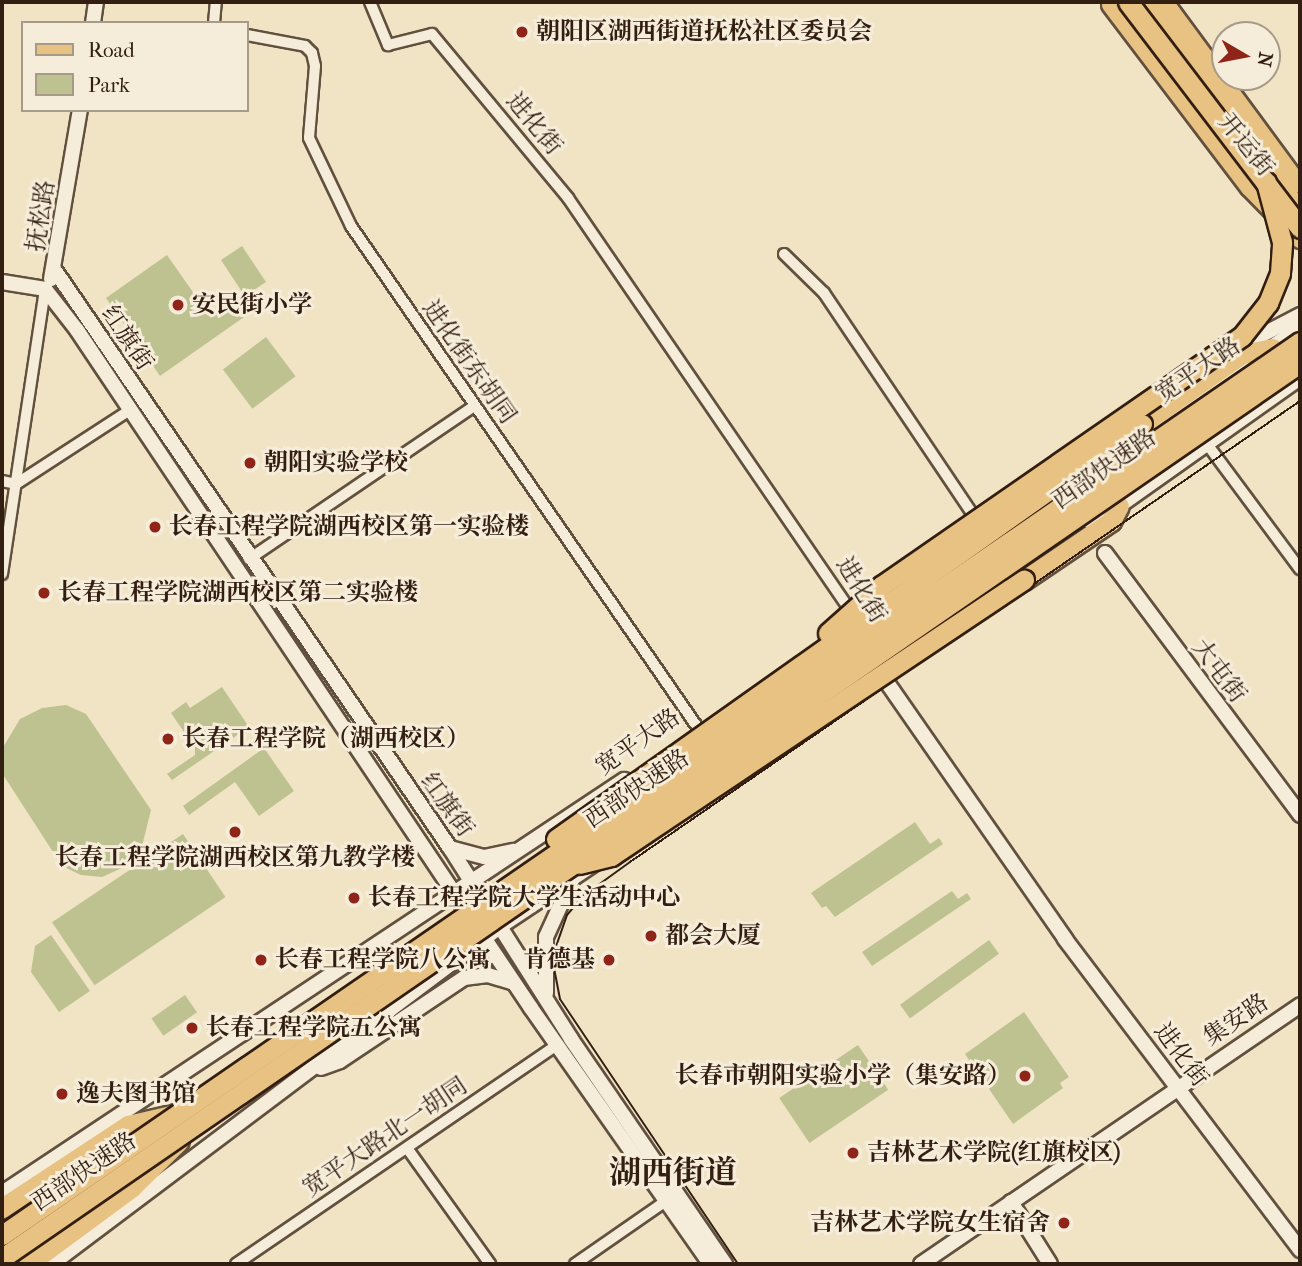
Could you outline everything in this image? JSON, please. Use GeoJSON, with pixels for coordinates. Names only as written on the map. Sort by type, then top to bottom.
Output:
{"type":"FeatureCollection","features":[{"type":"Feature","properties":{"kind":"highway"},"geometry":{"type":"LineString","coordinates":[[1127,4],[1300,212]]}},
{"type":"Feature","properties":{"kind":"highway"},"geometry":{"type":"LineString","coordinates":[[1127,4],[1263,168],[1300,228]]}},
{"type":"Feature","properties":{"kind":"highway"},"geometry":{"type":"LineString","coordinates":[[1263,168],[1300,188]]}},
{"type":"Feature","properties":{"kind":"highway"},"geometry":{"type":"LineString","coordinates":[[796,667],[881,586],[1242,336],[1268,303],[1280,273],[1282,242],[1263,168]]}},
{"type":"Feature","properties":{"kind":"highway","name":"西部快速路"},"geometry":{"type":"LineString","coordinates":[[2,1258],[519,878],[1300,342]]}},
{"type":"Feature","properties":{"kind":"highway"},"geometry":{"type":"LineString","coordinates":[[519,878],[561,834],[796,667],[1242,354],[1272,348]]}},
{"type":"Feature","properties":{"kind":"highway","name":"西部快速路"},"geometry":{"type":"LineString","coordinates":[[2,1235],[185,1121],[571,872],[1300,363]]}},
{"type":"Feature","properties":{"kind":"highway"},"geometry":{"type":"LineString","coordinates":[[571,872],[611,856],[1111,521],[1119,506]]}},
{"type":"Feature","properties":{"kind":"highway"},"geometry":{"type":"LineString","coordinates":[[2,1208],[128,1125],[185,1121]]}},
{"type":"Feature","properties":{"kind":"highway"},"geometry":{"type":"LineString","coordinates":[[28,1264],[131,1188],[185,1121]]}},
{"type":"Feature","properties":{"kind":"main road"},"geometry":{"type":"LineString","coordinates":[[93,21],[96,2]]}},
{"type":"Feature","properties":{"kind":"main road","name":"开运街"},"geometry":{"type":"LineString","coordinates":[[1165,2],[1300,188]]}},
{"type":"Feature","properties":{"kind":"main road","name":"开运街"},"geometry":{"type":"LineString","coordinates":[[1127,4],[1249,188],[1300,240]]}},
{"type":"Feature","properties":{"kind":"main road","name":"抚松路"},"geometry":{"type":"LineString","coordinates":[[45,289],[56,272],[80,112]]}},
{"type":"Feature","properties":{"kind":"main road","name":"红旗街"},"geometry":{"type":"LineString","coordinates":[[56,272],[249,559],[450,848],[548,1001],[725,1264]]}},
{"type":"Feature","properties":{"kind":"main road"},"geometry":{"type":"LineString","coordinates":[[2,282],[45,289]]}},
{"type":"Feature","properties":{"kind":"main road","name":"红旗街"},"geometry":{"type":"LineString","coordinates":[[45,289],[130,410],[515,983],[710,1264]]}},
{"type":"Feature","properties":{"kind":"main road"},"geometry":{"type":"LineString","coordinates":[[989,538],[1022,497],[1249,340],[1300,315]]}},
{"type":"Feature","properties":{"kind":"main road","name":"宽平大路"},"geometry":{"type":"LineString","coordinates":[[2,1193],[527,846],[698,728],[862,627],[1300,328]]}},
{"type":"Feature","properties":{"kind":"main road"},"geometry":{"type":"LineString","coordinates":[[52,1264],[571,872],[1100,511],[1119,506],[1300,378]]}},
{"type":"Feature","properties":{"kind":"main road","name":"大屯街"},"geometry":{"type":"LineString","coordinates":[[1105,553],[1300,815]]}},
{"type":"Feature","properties":{"kind":"main road","name":"进化街"},"geometry":{"type":"LineString","coordinates":[[876,666],[1049,917],[1300,1250]]}},
{"type":"Feature","properties":{"kind":"main road"},"geometry":{"type":"LineString","coordinates":[[450,848],[484,857],[527,846]]}},
{"type":"Feature","properties":{"kind":"main road"},"geometry":{"type":"LineString","coordinates":[[548,1001],[543,962],[546,937],[571,872]]}},
{"type":"Feature","properties":{"kind":"main road"},"geometry":{"type":"LineString","coordinates":[[306,1073],[340,1061],[464,978],[488,975],[515,983]]}},
{"type":"Feature","properties":{"kind":"main road","name":"集安路"},"geometry":{"type":"LineString","coordinates":[[921,1264],[1300,1005]]}},
{"type":"Feature","properties":{"kind":"main road"},"geometry":{"type":"LineString","coordinates":[[1011,1202],[1050,1264]]}},
{"type":"Feature","properties":{"kind":"street"},"geometry":{"type":"LineString","coordinates":[[214,21],[216,2]]}},
{"type":"Feature","properties":{"kind":"street","name":"进化街"},"geometry":{"type":"LineString","coordinates":[[370,2],[388,45],[432,34],[568,198],[862,627],[876,666]]}},
{"type":"Feature","properties":{"kind":"street","name":"进化街东胡同"},"geometry":{"type":"LineString","coordinates":[[248,35],[305,46],[312,53],[316,66],[311,149],[351,226],[698,728]]}},
{"type":"Feature","properties":{"kind":"street"},"geometry":{"type":"LineString","coordinates":[[784,254],[824,293],[989,538]]}},
{"type":"Feature","properties":{"kind":"street","name":"抚松路"},"geometry":{"type":"LineString","coordinates":[[2,574],[45,289]]}},
{"type":"Feature","properties":{"kind":"street"},"geometry":{"type":"LineString","coordinates":[[249,559],[474,407]]}},
{"type":"Feature","properties":{"kind":"street"},"geometry":{"type":"LineString","coordinates":[[2,481],[16,484],[130,410]]}},
{"type":"Feature","properties":{"kind":"street"},"geometry":{"type":"LineString","coordinates":[[1207,444],[1300,569]]}},
{"type":"Feature","properties":{"kind":"street","name":"宽平大路北一胡同"},"geometry":{"type":"LineString","coordinates":[[236,1264],[558,1044]]}},
{"type":"Feature","properties":{"kind":"street"},"geometry":{"type":"LineString","coordinates":[[407,1148],[490,1264]]}},
{"type":"Feature","properties":{"kind":"street"},"geometry":{"type":"LineString","coordinates":[[575,1264],[666,1201]]}},
{"type":"Feature","properties":{"kind":"green space"},"geometry":{"type":"Polygon","coordinates":[[[242,246],[266,282],[245,296],[254,310],[160,376],[106,298],[167,255],[211,318],[244,295],[221,260],[242,246]]]}},
{"type":"Feature","properties":{"kind":"green space"},"geometry":{"type":"Polygon","coordinates":[[[266,337],[295,376],[252,409],[223,369],[266,337]]]}},
{"type":"Feature","properties":{"kind":"green space"},"geometry":{"type":"Polygon","coordinates":[[[222,687],[249,727],[172,780],[167,774],[195,755],[195,748],[171,713],[186,702],[190,708],[222,687]]]}},
{"type":"Feature","properties":{"kind":"green space"},"geometry":{"type":"Polygon","coordinates":[[[66,705],[86,714],[151,810],[141,850],[122,868],[102,877],[81,875],[62,866],[2,773],[2,749],[20,719],[42,708],[66,705]]]}},
{"type":"Feature","properties":{"kind":"green space"},"geometry":{"type":"Polygon","coordinates":[[[264,748],[294,791],[259,816],[235,782],[189,815],[183,806],[264,748]]]}},
{"type":"Feature","properties":{"kind":"green space"},"geometry":{"type":"Polygon","coordinates":[[[915,822],[930,844],[939,838],[943,844],[835,917],[826,906],[822,908],[811,893],[915,822]]]}},
{"type":"Feature","properties":{"kind":"green space"},"geometry":{"type":"Polygon","coordinates":[[[183,834],[225,897],[95,985],[52,922],[183,834]]]}},
{"type":"Feature","properties":{"kind":"green space"},"geometry":{"type":"Polygon","coordinates":[[[952,891],[958,899],[967,893],[971,899],[872,966],[862,952],[952,891]]]}},
{"type":"Feature","properties":{"kind":"green space"},"geometry":{"type":"Polygon","coordinates":[[[51,935],[90,991],[59,1012],[31,972],[35,946],[51,935]]]}},
{"type":"Feature","properties":{"kind":"green space"},"geometry":{"type":"Polygon","coordinates":[[[989,940],[999,954],[910,1018],[900,1005],[989,940]]]}},
{"type":"Feature","properties":{"kind":"green space"},"geometry":{"type":"Polygon","coordinates":[[[185,995],[197,1012],[163,1036],[151,1019],[185,995]]]}},
{"type":"Feature","properties":{"kind":"green space"},"geometry":{"type":"Polygon","coordinates":[[[1024,1012],[1069,1077],[1060,1083],[1063,1088],[1013,1124],[965,1054],[1024,1012]]]}},
{"type":"Feature","properties":{"kind":"green space"},"geometry":{"type":"Polygon","coordinates":[[[858,1045],[888,1090],[809,1143],[779,1098],[858,1045]]]}},
{"type":"Feature","properties":{"kind":"tram line"},"geometry":{"type":"LineString","coordinates":[[738,1264],[560,999],[552,958],[567,915],[583,896],[630,862],[1300,401]]}},
{"type":"Feature","properties":{"kind":"place","name":"朝阳区湖西街道抚松社区委员会"},"geometry":{"type":"Point","coordinates":[522,32]}},
{"type":"Feature","properties":{"kind":"place","name":"安民街小学"},"geometry":{"type":"Point","coordinates":[178,305]}},
{"type":"Feature","properties":{"kind":"place","name":"朝阳实验学校"},"geometry":{"type":"Point","coordinates":[250,463]}},
{"type":"Feature","properties":{"kind":"place","name":"长春工程学院湖西校区第一实验楼"},"geometry":{"type":"Point","coordinates":[155,527]}},
{"type":"Feature","properties":{"kind":"place","name":"长春工程学院湖西校区第二实验楼"},"geometry":{"type":"Point","coordinates":[44,593]}},
{"type":"Feature","properties":{"kind":"place","name":"长春工程学院（湖西校区）"},"geometry":{"type":"Point","coordinates":[168,739]}},
{"type":"Feature","properties":{"kind":"place","name":"长春工程学院湖西校区第九教学楼"},"geometry":{"type":"Point","coordinates":[235,832]}},
{"type":"Feature","properties":{"kind":"place","name":"长春工程学院大学生活动中心"},"geometry":{"type":"Point","coordinates":[354,898]}},
{"type":"Feature","properties":{"kind":"place","name":"都会大厦"},"geometry":{"type":"Point","coordinates":[651,936]}},
{"type":"Feature","properties":{"kind":"place","name":"长春工程学院八公寓"},"geometry":{"type":"Point","coordinates":[261,960]}},
{"type":"Feature","properties":{"kind":"place","name":"肯德基"},"geometry":{"type":"Point","coordinates":[609,960]}},
{"type":"Feature","properties":{"kind":"place","name":"长春工程学院五公寓"},"geometry":{"type":"Point","coordinates":[192,1028]}},
{"type":"Feature","properties":{"kind":"place","name":"长春市朝阳实验小学（集安路）"},"geometry":{"type":"Point","coordinates":[1025,1076]}},
{"type":"Feature","properties":{"kind":"place","name":"逸夫图书馆"},"geometry":{"type":"Point","coordinates":[62,1094]}},
{"type":"Feature","properties":{"kind":"place","name":"吉林艺术学院(红旗校区)"},"geometry":{"type":"Point","coordinates":[853,1153]}},
{"type":"Feature","properties":{"kind":"place","name":"吉林艺术学院女生宿舍"},"geometry":{"type":"Point","coordinates":[1064,1223]}},
{"type":"Feature","properties":{"kind":"district","name":"湖西街道"},"geometry":{"type":"Point","coordinates":[673,1173]}}]}
